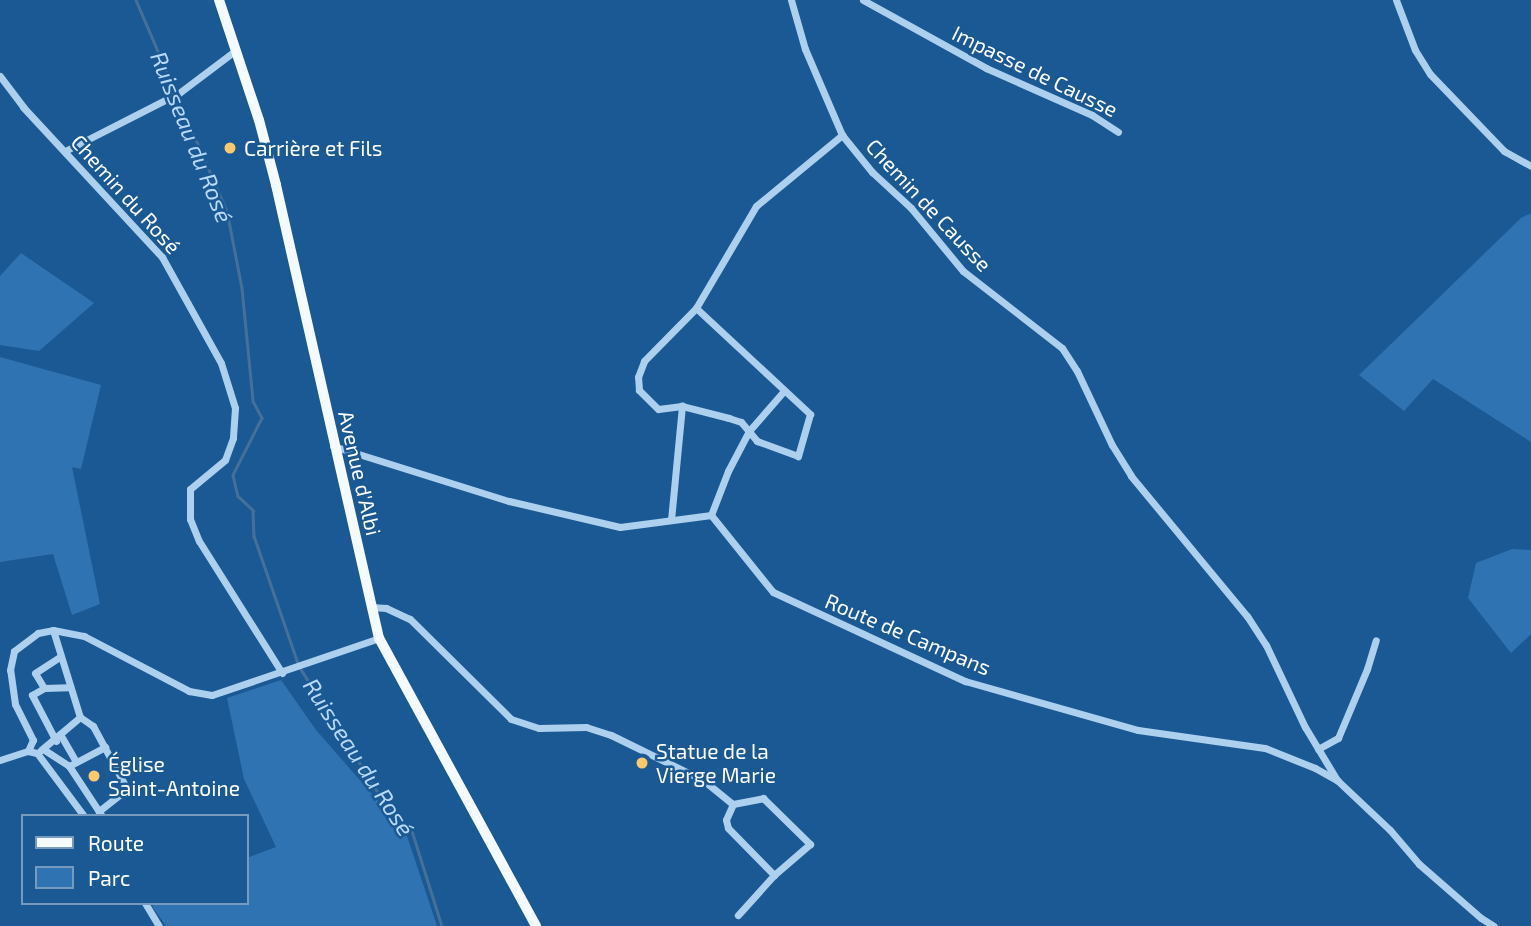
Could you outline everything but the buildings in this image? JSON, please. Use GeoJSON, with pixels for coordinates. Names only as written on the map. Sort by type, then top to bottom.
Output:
{"type":"FeatureCollection","features":[{"type":"Feature","properties":{"kind":"main road","name":"Avenue d'Albi"},"geometry":{"type":"LineString","coordinates":[[219,0],[274,176],[333,446],[379,638],[536,926]]}},
{"type":"Feature","properties":{"kind":"street","name":"Chemin de Causse"},"geometry":{"type":"LineString","coordinates":[[791,0],[805,49],[842,135],[872,172],[911,208],[963,271],[1062,348],[1077,371],[1111,445],[1131,476],[1247,616],[1266,645],[1318,749],[1338,781]]}},
{"type":"Feature","properties":{"kind":"street","name":"Impasse de Causse"},"geometry":{"type":"LineString","coordinates":[[863,0],[986,68],[1092,115],[1118,132]]}},
{"type":"Feature","properties":{"kind":"street"},"geometry":{"type":"LineString","coordinates":[[1396,0],[1415,50],[1430,74],[1504,151],[1531,166]]}},
{"type":"Feature","properties":{"kind":"street"},"geometry":{"type":"LineString","coordinates":[[65,151],[177,94],[236,50]]}},
{"type":"Feature","properties":{"kind":"street","name":"Chemin du Rosé"},"geometry":{"type":"LineString","coordinates":[[0,76],[162,257],[220,363],[235,408],[233,438],[225,460],[190,489],[190,519],[199,541],[282,673]]}},
{"type":"Feature","properties":{"kind":"street"},"geometry":{"type":"LineString","coordinates":[[696,308],[733,340],[783,392],[810,414],[797,456],[757,441],[741,422],[682,407],[667,410],[651,404],[639,390],[638,377],[644,361],[696,308],[756,206],[842,135]]}},
{"type":"Feature","properties":{"kind":"street"},"geometry":{"type":"LineString","coordinates":[[333,446],[509,501],[620,527],[710,515],[727,471],[749,431],[783,392]]}},
{"type":"Feature","properties":{"kind":"street"},"geometry":{"type":"LineString","coordinates":[[671,520],[682,407]]}},
{"type":"Feature","properties":{"kind":"street","name":"Route de Campans"},"geometry":{"type":"LineString","coordinates":[[710,515],[772,592],[965,681],[1138,730],[1265,748],[1338,781],[1392,832],[1419,864],[1480,918],[1494,926]]}},
{"type":"Feature","properties":{"kind":"street"},"geometry":{"type":"LineString","coordinates":[[371,607],[386,608],[410,619],[511,719],[539,728],[586,727],[599,730],[703,780],[733,804],[763,798],[810,844],[774,875],[738,915]]}},
{"type":"Feature","properties":{"kind":"street"},"geometry":{"type":"LineString","coordinates":[[53,630],[68,687],[80,717],[93,726],[127,789],[101,813],[32,695],[44,688],[68,687]]}},
{"type":"Feature","properties":{"kind":"street"},"geometry":{"type":"LineString","coordinates":[[28,751],[33,740],[15,704],[10,662],[14,651],[38,632],[53,630],[94,639],[200,694],[218,694],[379,638]]}},
{"type":"Feature","properties":{"kind":"street"},"geometry":{"type":"LineString","coordinates":[[1318,749],[1338,738],[1376,640]]}},
{"type":"Feature","properties":{"kind":"street"},"geometry":{"type":"LineString","coordinates":[[44,688],[35,673],[60,657]]}},
{"type":"Feature","properties":{"kind":"street"},"geometry":{"type":"LineString","coordinates":[[40,751],[80,717]]}},
{"type":"Feature","properties":{"kind":"street"},"geometry":{"type":"LineString","coordinates":[[0,760],[28,751],[40,751],[73,764],[105,747]]}},
{"type":"Feature","properties":{"kind":"street"},"geometry":{"type":"LineString","coordinates":[[40,751],[83,814]]}},
{"type":"Feature","properties":{"kind":"street"},"geometry":{"type":"LineString","coordinates":[[733,804],[726,820],[728,828],[774,875]]}},
{"type":"Feature","properties":{"kind":"street"},"geometry":{"type":"LineString","coordinates":[[146,905],[159,926]]}},
{"type":"Feature","properties":{"kind":"green space"},"geometry":{"type":"Polygon","coordinates":[[[1531,213],[1531,442],[1433,379],[1404,411],[1359,375],[1521,218],[1531,213]]]}},
{"type":"Feature","properties":{"kind":"green space"},"geometry":{"type":"Polygon","coordinates":[[[21,253],[94,303],[39,351],[0,345],[0,276],[21,253]]]}},
{"type":"Feature","properties":{"kind":"green space"},"geometry":{"type":"Polygon","coordinates":[[[0,357],[101,385],[81,469],[72,467],[100,604],[72,615],[53,554],[0,562],[0,357]]]}},
{"type":"Feature","properties":{"kind":"green space"},"geometry":{"type":"Polygon","coordinates":[[[1512,549],[1531,550],[1531,634],[1511,653],[1468,598],[1476,563],[1512,549]]]}},
{"type":"Feature","properties":{"kind":"green space"},"geometry":{"type":"Polygon","coordinates":[[[281,680],[316,730],[406,833],[437,926],[166,926],[152,906],[248,905],[248,858],[276,847],[244,779],[227,698],[281,680]]]}},
{"type":"Feature","properties":{"kind":"waterway","name":"Ruisseau du Rosé"},"geometry":{"type":"LineString","coordinates":[[136,0],[227,211],[242,288],[253,401],[262,418],[233,475],[238,496],[253,510],[254,536],[299,666],[382,799],[412,831],[442,926]]}},
{"type":"Feature","properties":{"kind":"place","name":"Carrière et Fils"},"geometry":{"type":"Point","coordinates":[230,148]}},
{"type":"Feature","properties":{"kind":"place","name":"Statue de la Vierge Marie"},"geometry":{"type":"Point","coordinates":[642,763]}},
{"type":"Feature","properties":{"kind":"place","name":"Église Saint-Antoine"},"geometry":{"type":"Point","coordinates":[94,776]}}]}
